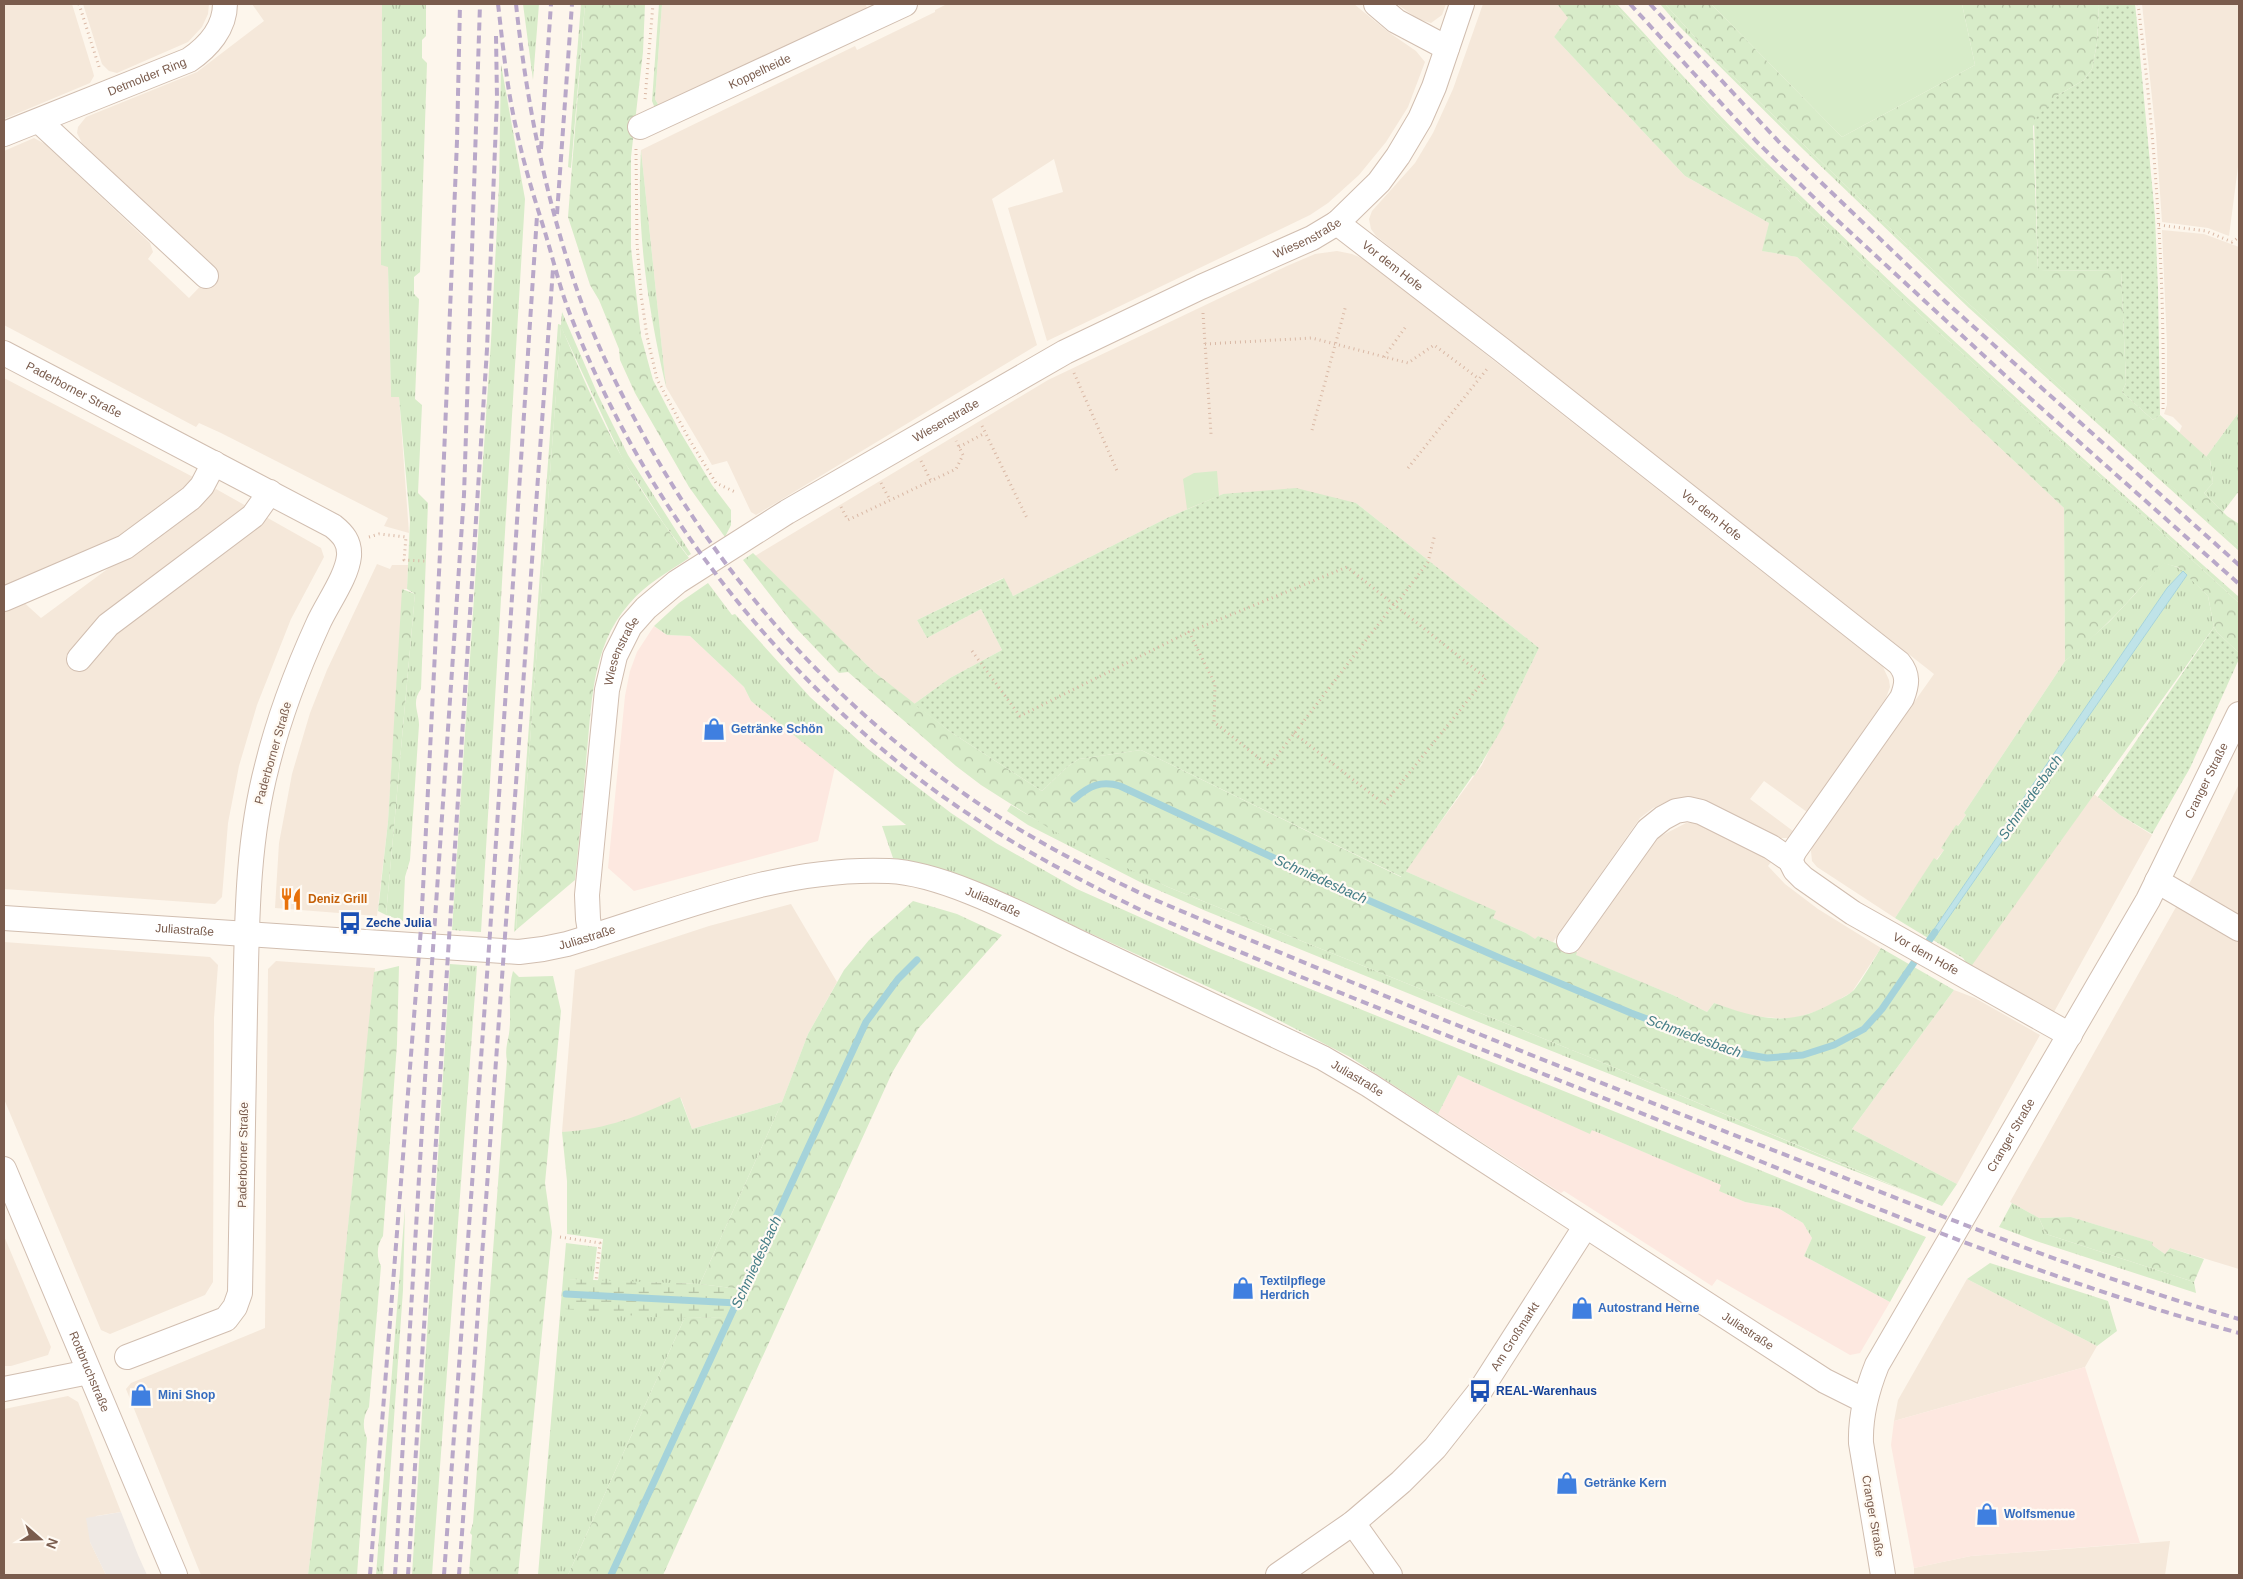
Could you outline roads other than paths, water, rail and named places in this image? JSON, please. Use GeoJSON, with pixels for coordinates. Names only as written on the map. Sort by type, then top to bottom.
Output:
{"type":"FeatureCollection","features":[{"type":"Feature","properties":{"kind":"street","name":"Detmolder Ring"},"geometry":{"type":"LineString","coordinates":[[4,134],[189,60],[204,50],[218,31],[225,4]]}},
{"type":"Feature","properties":{"kind":"street","name":"Koppelheide"},"geometry":{"type":"LineString","coordinates":[[640,127],[879,9],[905,4]]}},
{"type":"Feature","properties":{"kind":"street"},"geometry":{"type":"LineString","coordinates":[[1376,4],[1396,21],[1447,48]]}},
{"type":"Feature","properties":{"kind":"street","name":"Wiesenstraße"},"geometry":{"type":"LineString","coordinates":[[591,937],[588,919],[588,895],[607,690],[614,656],[630,626],[646,608],[677,582],[787,512],[832,488],[971,405],[1065,352],[1201,287],[1312,238],[1337,224],[1379,182],[1398,156],[1424,111],[1462,4]]}},
{"type":"Feature","properties":{"kind":"street"},"geometry":{"type":"LineString","coordinates":[[39,121],[206,276]]}},
{"type":"Feature","properties":{"kind":"street","name":"Vor dem Hofe"},"geometry":{"type":"LineString","coordinates":[[1337,224],[1502,350],[1904,668],[1907,682],[1902,698],[1795,850],[1790,860]]}},
{"type":"Feature","properties":{"kind":"street","name":"Paderborner Straße"},"geometry":{"type":"LineString","coordinates":[[4,353],[333,526],[343,534],[348,545],[349,557],[346,568],[318,623],[298,670],[266,767],[256,817],[251,854],[246,933],[240,1293],[235,1307],[226,1319],[127,1357]]}},
{"type":"Feature","properties":{"kind":"street"},"geometry":{"type":"LineString","coordinates":[[4,599],[125,548],[191,498],[202,486],[214,463]]}},
{"type":"Feature","properties":{"kind":"street"},"geometry":{"type":"LineString","coordinates":[[79,659],[108,625],[254,516],[270,492]]}},
{"type":"Feature","properties":{"kind":"street","name":"Cranger Straße"},"geometry":{"type":"LineString","coordinates":[[1883,1575],[1860,1443],[1860,1424],[1870,1382],[1884,1349],[2070,1035],[2157,881],[2239,714]]}},
{"type":"Feature","properties":{"kind":"street","name":"Vor dem Hofe"},"geometry":{"type":"LineString","coordinates":[[1569,941],[1648,830],[1663,818],[1676,811],[1688,809],[1701,812],[1771,847],[1790,860],[1795,870],[1803,878],[1853,912],[2070,1035]]}},
{"type":"Feature","properties":{"kind":"street","name":"Juliastraße"},"geometry":{"type":"LineString","coordinates":[[4,918],[519,952],[543,949],[591,937],[722,895],[808,874],[890,871],[924,877],[956,887],[1034,921],[1323,1058],[1369,1084],[1824,1381],[1865,1401]]}},
{"type":"Feature","properties":{"kind":"street"},"geometry":{"type":"LineString","coordinates":[[2157,881],[2239,929]]}},
{"type":"Feature","properties":{"kind":"street","name":"Rottbruchstraße"},"geometry":{"type":"LineString","coordinates":[[4,1169],[174,1575]]}},
{"type":"Feature","properties":{"kind":"street","name":"Am Großmarkt"},"geometry":{"type":"LineString","coordinates":[[1278,1575],[1353,1523],[1401,1482],[1435,1448],[1480,1391],[1586,1227]]}},
{"type":"Feature","properties":{"kind":"street"},"geometry":{"type":"LineString","coordinates":[[4,1389],[89,1372]]}},
{"type":"Feature","properties":{"kind":"street"},"geometry":{"type":"LineString","coordinates":[[1353,1523],[1390,1575]]}},
{"type":"Feature","properties":{"kind":"water"},"geometry":{"type":"Polygon","coordinates":[[[2183,571],[2187,575],[1933,940],[1928,938],[2167,588],[2183,571]]]}},
{"type":"Feature","properties":{"kind":"waterway","name":"Schmiedesbach"},"geometry":{"type":"LineString","coordinates":[[1074,799],[1096,785],[1113,784],[1120,786],[1304,872],[1502,959],[1631,1013],[1738,1053],[1767,1058],[1803,1055],[1834,1045],[1864,1029],[1882,1009],[1935,932]]}},
{"type":"Feature","properties":{"kind":"waterway","name":"Schmiedesbach"},"geometry":{"type":"LineString","coordinates":[[611,1575],[866,1022],[898,979],[917,960]]}},
{"type":"Feature","properties":{"kind":"waterway"},"geometry":{"type":"LineString","coordinates":[[566,1294],[737,1303]]}},
{"type":"Feature","properties":{"kind":"railway"},"geometry":{"type":"LineString","coordinates":[[370,1575],[421,928],[440,553],[457,141],[460,4]]}},
{"type":"Feature","properties":{"kind":"railway"},"geometry":{"type":"LineString","coordinates":[[395,1575],[432,963],[464,495],[480,4]]}},
{"type":"Feature","properties":{"kind":"railway"},"geometry":{"type":"LineString","coordinates":[[498,4],[508,84],[517,132],[529,181],[560,285],[572,319],[600,384],[632,447],[669,507],[709,565],[753,620],[801,673],[851,722],[905,768],[962,810],[1022,847],[1147,913],[1355,999],[1968,1244],[2103,1292],[2239,1333]]}},
{"type":"Feature","properties":{"kind":"railway"},"geometry":{"type":"LineString","coordinates":[[516,4],[532,118],[558,230],[582,304],[630,410],[669,479],[703,531],[740,582],[780,630],[822,675],[915,758],[988,810],[1034,838],[1081,864],[1153,899],[1478,1034],[1966,1225],[2129,1285],[2239,1319]]}},
{"type":"Feature","properties":{"kind":"railway"},"geometry":{"type":"LineString","coordinates":[[541,149],[551,4]]}},
{"type":"Feature","properties":{"kind":"railway"},"geometry":{"type":"LineString","coordinates":[[557,214],[572,4]]}},
{"type":"Feature","properties":{"kind":"railway"},"geometry":{"type":"LineString","coordinates":[[1630,4],[1756,141],[1835,218],[2021,390],[2239,584]]}},
{"type":"Feature","properties":{"kind":"railway"},"geometry":{"type":"LineString","coordinates":[[1650,4],[1780,143],[1946,302],[2239,565]]}},
{"type":"Feature","properties":{"kind":"railway"},"geometry":{"type":"LineString","coordinates":[[408,1575],[487,349],[497,98],[496,36]]}},
{"type":"Feature","properties":{"kind":"railway"},"geometry":{"type":"LineString","coordinates":[[444,1575],[490,933],[537,216]]}},
{"type":"Feature","properties":{"kind":"railway"},"geometry":{"type":"LineString","coordinates":[[459,1575],[553,269]]}},
{"type":"Feature","properties":{"kind":"place","name":"Getränke Schön"},"geometry":{"type":"Point","coordinates":[714,729]}},
{"type":"Feature","properties":{"kind":"place","name":"Deniz Grill"},"geometry":{"type":"Point","coordinates":[291,899]}},
{"type":"Feature","properties":{"kind":"place","name":"Zeche Julia"},"geometry":{"type":"Point","coordinates":[350,923]}},
{"type":"Feature","properties":{"kind":"place","name":"Textilpflege Herdrich"},"geometry":{"type":"Point","coordinates":[1243,1288]}},
{"type":"Feature","properties":{"kind":"place","name":"Autostrand Herne"},"geometry":{"type":"Point","coordinates":[1582,1308]}},
{"type":"Feature","properties":{"kind":"place","name":"REAL-Warenhaus"},"geometry":{"type":"Point","coordinates":[1480,1391]}},
{"type":"Feature","properties":{"kind":"place","name":"Mini Shop"},"geometry":{"type":"Point","coordinates":[141,1395]}},
{"type":"Feature","properties":{"kind":"place","name":"Getränke Kern"},"geometry":{"type":"Point","coordinates":[1567,1483]}},
{"type":"Feature","properties":{"kind":"place","name":"Wolfsmenue"},"geometry":{"type":"Point","coordinates":[1987,1514]}}]}
